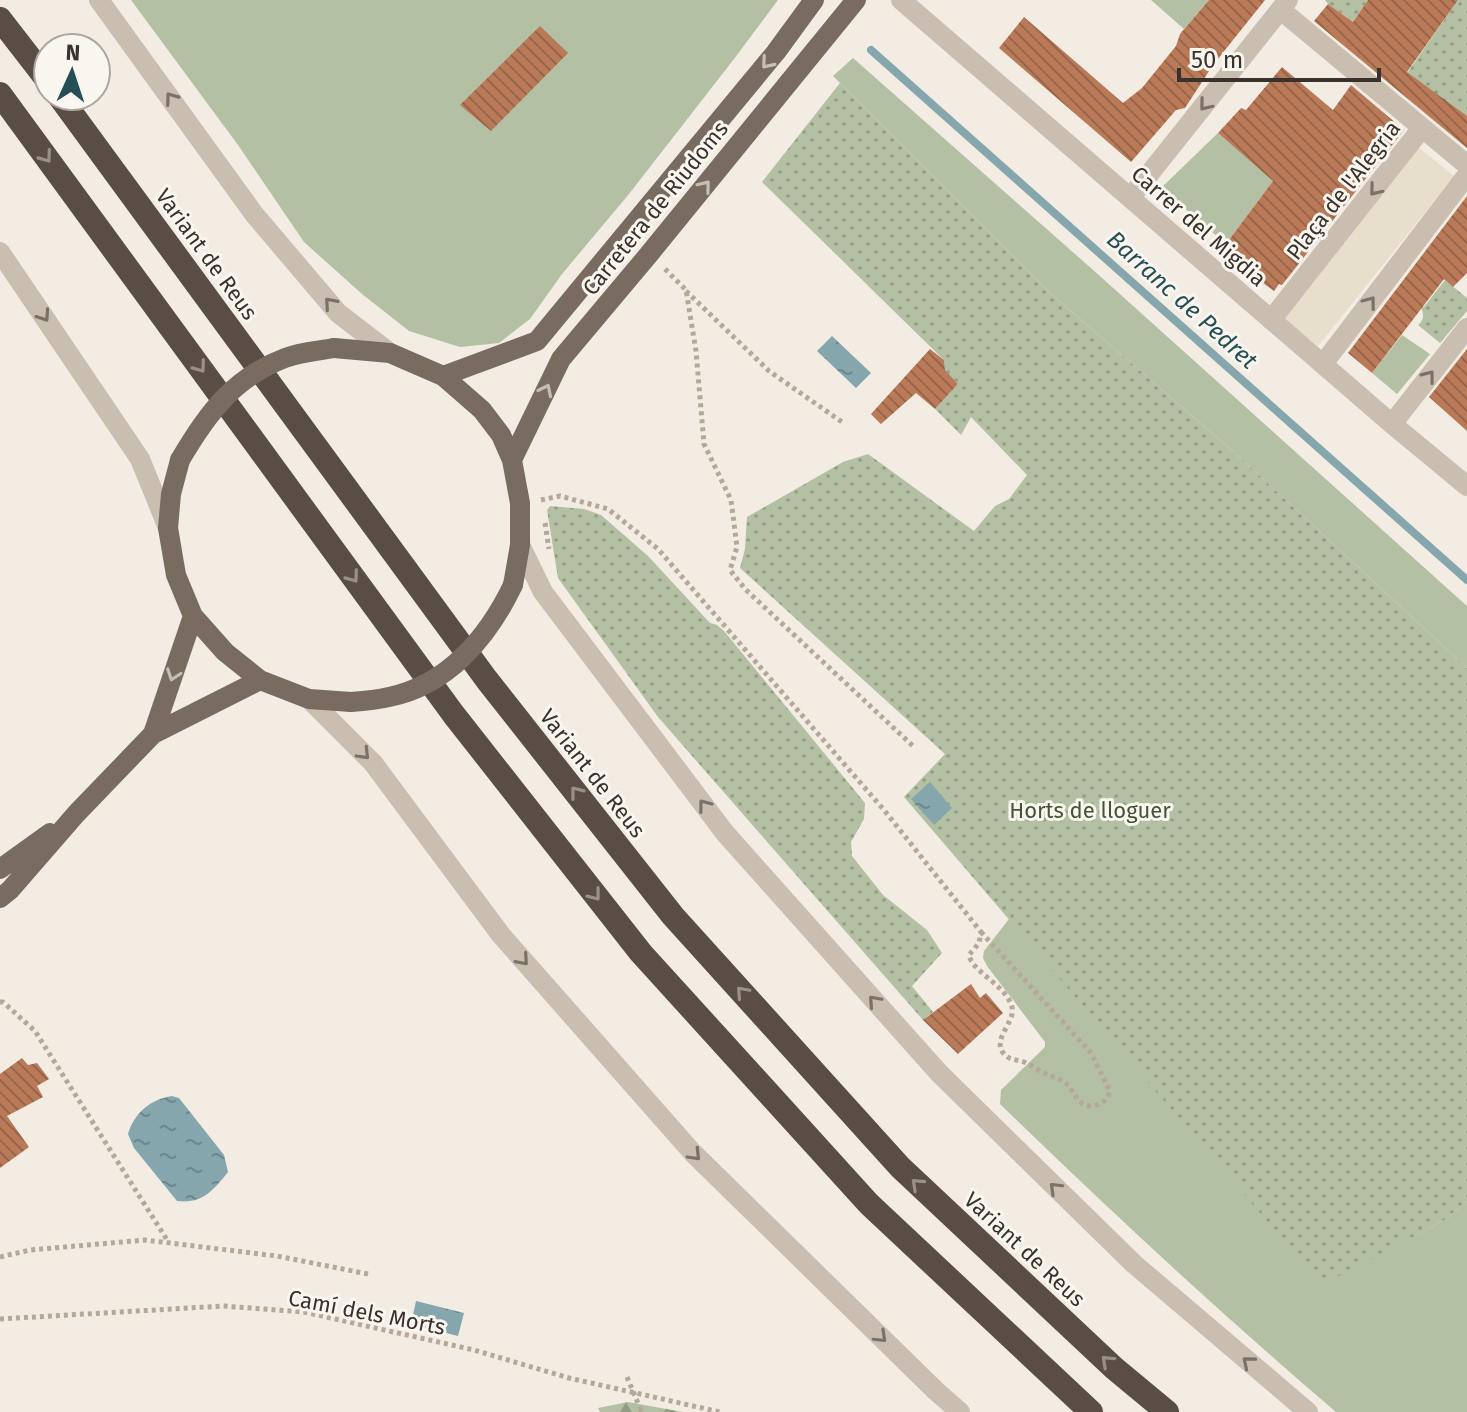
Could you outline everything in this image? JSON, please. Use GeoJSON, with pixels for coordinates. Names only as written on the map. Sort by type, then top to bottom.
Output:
{"type":"FeatureCollection","features":[{"type":"Feature","properties":{"kind":"highway"},"geometry":{"type":"LineString","coordinates":[[0,19],[32,60]]}},
{"type":"Feature","properties":{"kind":"highway"},"geometry":{"type":"LineString","coordinates":[[0,94],[454,715],[641,953],[869,1204],[1091,1412]]}},
{"type":"Feature","properties":{"kind":"highway","name":"Variant de Reus"},"geometry":{"type":"LineString","coordinates":[[71,112],[487,680],[673,916],[900,1167],[1114,1368],[1167,1412]]}},
{"type":"Feature","properties":{"kind":"main road","name":"Carretera de Riudoms"},"geometry":{"type":"LineString","coordinates":[[443,376],[537,341],[776,52],[814,0]]}},
{"type":"Feature","properties":{"kind":"main road","name":"Carretera de Riudoms"},"geometry":{"type":"LineString","coordinates":[[512,460],[561,359],[856,0]]}},
{"type":"Feature","properties":{"kind":"main road"},"geometry":{"type":"LineString","coordinates":[[334,348],[390,353],[443,376],[482,410],[501,435],[512,460],[520,503],[520,545],[513,585],[483,637],[453,667],[426,684],[391,697],[351,702],[309,699],[260,680],[225,652],[193,616],[176,575],[168,528],[171,494],[180,460],[202,423],[227,394],[255,372],[287,356],[334,348]]}},
{"type":"Feature","properties":{"kind":"main road"},"geometry":{"type":"LineString","coordinates":[[153,734],[193,616]]}},
{"type":"Feature","properties":{"kind":"main road"},"geometry":{"type":"LineString","coordinates":[[3,896],[153,734],[260,680]]}},
{"type":"Feature","properties":{"kind":"main road"},"geometry":{"type":"LineString","coordinates":[[0,869],[76,814]]}},
{"type":"Feature","properties":{"kind":"street"},"geometry":{"type":"LineString","coordinates":[[99,0],[254,214],[338,313],[390,353]]}},
{"type":"Feature","properties":{"kind":"street","name":"Carrer del Migdia"},"geometry":{"type":"LineString","coordinates":[[901,0],[1467,486]]}},
{"type":"Feature","properties":{"kind":"street"},"geometry":{"type":"LineString","coordinates":[[1130,198],[1284,5],[1467,165]]}},
{"type":"Feature","properties":{"kind":"street","name":"Plaça de l'Alegria"},"geometry":{"type":"LineString","coordinates":[[1271,320],[1422,128]]}},
{"type":"Feature","properties":{"kind":"street"},"geometry":{"type":"LineString","coordinates":[[1323,364],[1467,175]]}},
{"type":"Feature","properties":{"kind":"street"},"geometry":{"type":"LineString","coordinates":[[0,252],[140,459],[168,528]]}},
{"type":"Feature","properties":{"kind":"street"},"geometry":{"type":"LineString","coordinates":[[1392,424],[1467,328]]}},
{"type":"Feature","properties":{"kind":"street"},"geometry":{"type":"LineString","coordinates":[[520,545],[543,592],[725,833],[939,1073],[1134,1264],[1308,1412]]}},
{"type":"Feature","properties":{"kind":"street"},"geometry":{"type":"LineString","coordinates":[[309,699],[373,763],[501,935],[693,1153],[960,1412]]}},
{"type":"Feature","properties":{"kind":"path"},"geometry":{"type":"LineString","coordinates":[[650,253],[769,371],[842,422]]}},
{"type":"Feature","properties":{"kind":"path"},"geometry":{"type":"LineString","coordinates":[[686,290],[696,351],[704,444],[731,500],[737,547],[730,570],[745,589],[913,746]]}},
{"type":"Feature","properties":{"kind":"path"},"geometry":{"type":"LineString","coordinates":[[520,503],[560,496],[608,509],[658,549],[884,810],[981,932],[1091,1053],[1110,1091],[1101,1104],[1087,1105],[1076,1098],[1064,1082],[1025,1062],[1006,1057],[1000,1047],[1004,1029],[1013,1013],[1011,1005],[995,983],[971,963],[969,955],[979,943],[981,932]]}},
{"type":"Feature","properties":{"kind":"path"},"geometry":{"type":"LineString","coordinates":[[0,1002],[35,1031],[169,1243]]}},
{"type":"Feature","properties":{"kind":"path"},"geometry":{"type":"LineString","coordinates":[[0,1257],[30,1250],[145,1240],[277,1256],[368,1274]]}},
{"type":"Feature","properties":{"kind":"path","name":"Camí dels Morts"},"geometry":{"type":"LineString","coordinates":[[0,1319],[223,1306],[304,1312],[474,1350],[569,1378],[720,1412]]}},
{"type":"Feature","properties":{"kind":"path"},"geometry":{"type":"LineString","coordinates":[[627,1377],[641,1410]]}},
{"type":"Feature","properties":{"kind":"green space"},"geometry":{"type":"Polygon","coordinates":[[[131,0],[778,0],[530,319],[499,343],[460,347],[409,331],[304,242],[238,145],[131,0]]]}},
{"type":"Feature","properties":{"kind":"green space"},"geometry":{"type":"Polygon","coordinates":[[[1151,0],[1209,0],[1184,29],[1151,0]]]}},
{"type":"Feature","properties":{"kind":"green space"},"geometry":{"type":"Polygon","coordinates":[[[1325,0],[1368,0],[1353,22],[1325,0]]]}},
{"type":"Feature","properties":{"kind":"green space"},"geometry":{"type":"Polygon","coordinates":[[[1458,0],[1467,0],[1467,116],[1403,79],[1458,0]]]}},
{"type":"Feature","properties":{"kind":"green space"},"geometry":{"type":"Polygon","coordinates":[[[853,58],[1467,606],[1467,668],[1235,453],[1050,293],[833,76],[853,58]]]}},
{"type":"Feature","properties":{"kind":"green space","name":"Horts de lloguer"},"geometry":{"type":"Polygon","coordinates":[[[840,83],[1050,293],[1235,453],[1467,668],[1467,1201],[1443,1221],[1322,1285],[904,797],[945,754],[740,568],[747,517],[843,462],[868,454],[974,531],[995,506],[1009,499],[1027,475],[971,417],[961,435],[935,409],[958,384],[945,370],[944,360],[762,182],[840,83]]]}},
{"type":"Feature","properties":{"kind":"green space"},"geometry":{"type":"Polygon","coordinates":[[[1218,133],[1273,181],[1226,244],[1161,188],[1218,133]]]}},
{"type":"Feature","properties":{"kind":"green space"},"geometry":{"type":"Polygon","coordinates":[[[1445,280],[1467,298],[1467,311],[1440,343],[1418,325],[1423,316],[1420,306],[1424,307],[1445,280]]]}},
{"type":"Feature","properties":{"kind":"green space"},"geometry":{"type":"Polygon","coordinates":[[[1402,335],[1430,354],[1397,394],[1372,373],[1402,335]]]}},
{"type":"Feature","properties":{"kind":"green space"},"geometry":{"type":"Polygon","coordinates":[[[550,506],[584,509],[601,515],[648,556],[710,623],[724,631],[865,803],[864,819],[851,842],[852,856],[883,895],[927,930],[942,953],[912,986],[933,1012],[923,1020],[658,717],[558,578],[547,510],[550,506]]]}},
{"type":"Feature","properties":{"kind":"green space"},"geometry":{"type":"Polygon","coordinates":[[[1009,919],[1322,1284],[1443,1221],[1467,1201],[1467,1412],[1336,1412],[1165,1261],[1000,1104],[1001,1090],[1045,1047],[1045,1042],[983,958],[984,951],[1009,919]]]}},
{"type":"Feature","properties":{"kind":"green space"},"geometry":{"type":"Polygon","coordinates":[[[628,1402],[683,1412],[600,1412],[598,1408],[628,1402]]]}},
{"type":"Feature","properties":{"kind":"shaded area"},"geometry":{"type":"Polygon","coordinates":[[[1418,147],[1454,176],[1318,346],[1280,316],[1418,147]]]}},
{"type":"Feature","properties":{"kind":"water"},"geometry":{"type":"Polygon","coordinates":[[[832,336],[871,373],[856,388],[817,351],[832,336]]]}},
{"type":"Feature","properties":{"kind":"water"},"geometry":{"type":"Polygon","coordinates":[[[930,782],[952,808],[934,825],[911,799],[930,782]]]}},
{"type":"Feature","properties":{"kind":"water"},"geometry":{"type":"Polygon","coordinates":[[[172,1096],[179,1098],[224,1155],[228,1172],[212,1190],[193,1200],[177,1201],[134,1148],[128,1134],[144,1108],[172,1096]]]}},
{"type":"Feature","properties":{"kind":"water"},"geometry":{"type":"Polygon","coordinates":[[[416,1301],[464,1313],[458,1336],[411,1324],[416,1301]]]}},
{"type":"Feature","properties":{"kind":"building"},"geometry":{"type":"Polygon","coordinates":[[[1209,0],[1265,0],[1213,65],[1185,108],[1176,110],[1131,162],[999,48],[1024,17],[1123,103],[1142,88],[1176,46],[1180,34],[1209,0]]]}},
{"type":"Feature","properties":{"kind":"building"},"geometry":{"type":"Polygon","coordinates":[[[1368,0],[1458,0],[1407,72],[1467,116],[1467,148],[1314,21],[1328,4],[1353,22],[1368,0]]]}},
{"type":"Feature","properties":{"kind":"building"},"geometry":{"type":"Polygon","coordinates":[[[540,26],[568,53],[491,131],[460,105],[540,26]]]}},
{"type":"Feature","properties":{"kind":"building"},"geometry":{"type":"Polygon","coordinates":[[[1282,67],[1333,110],[1351,85],[1404,130],[1282,285],[1279,284],[1274,291],[1252,275],[1256,269],[1226,244],[1273,181],[1218,133],[1241,108],[1246,110],[1282,67]]]}},
{"type":"Feature","properties":{"kind":"building"},"geometry":{"type":"Polygon","coordinates":[[[1467,196],[1467,273],[1453,287],[1444,279],[1372,373],[1348,353],[1467,196]]]}},
{"type":"Feature","properties":{"kind":"building"},"geometry":{"type":"Polygon","coordinates":[[[930,349],[944,360],[945,370],[958,384],[935,409],[916,393],[881,424],[871,414],[930,349]]]}},
{"type":"Feature","properties":{"kind":"building"},"geometry":{"type":"Polygon","coordinates":[[[1467,349],[1467,431],[1429,397],[1467,349]]]}},
{"type":"Feature","properties":{"kind":"building"},"geometry":{"type":"Polygon","coordinates":[[[971,984],[980,998],[986,993],[1003,1013],[958,1054],[923,1020],[971,984]]]}},
{"type":"Feature","properties":{"kind":"building"},"geometry":{"type":"Polygon","coordinates":[[[22,1058],[28,1065],[37,1063],[49,1079],[37,1086],[43,1097],[7,1116],[29,1147],[0,1168],[0,1074],[22,1058]]]}},
{"type":"Feature","properties":{"kind":"waterway","name":"Barranc de Pedret"},"geometry":{"type":"LineString","coordinates":[[871,50],[1467,580]]}}]}
